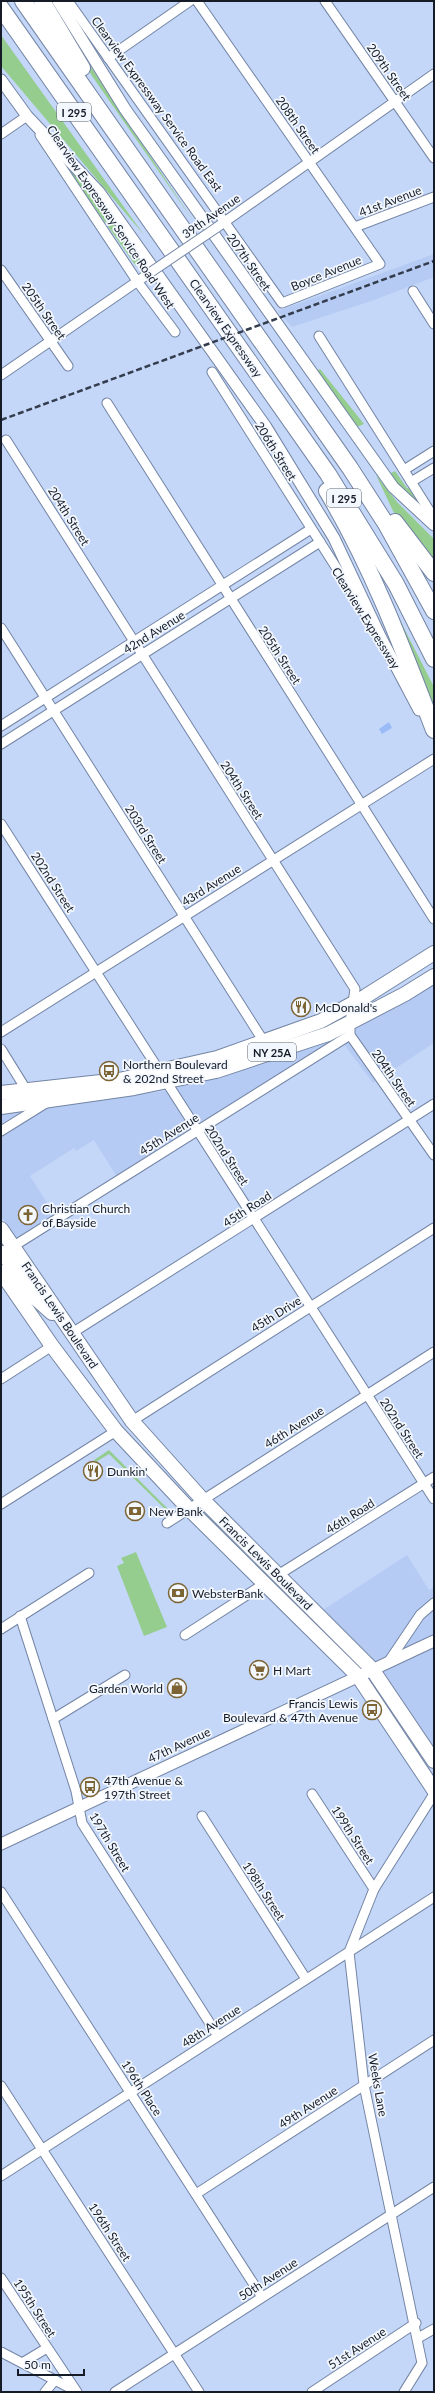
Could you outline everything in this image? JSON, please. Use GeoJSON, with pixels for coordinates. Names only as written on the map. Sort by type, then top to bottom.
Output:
{"type":"FeatureCollection","features":[{"type":"Feature","properties":{"kind":"highway","name":"Clearview Expressway"},"geometry":{"type":"LineString","coordinates":[[23,1],[290,380],[386,524],[434,610]]}},
{"type":"Feature","properties":{"kind":"highway"},"geometry":{"type":"LineString","coordinates":[[42,1],[152,186]]}},
{"type":"Feature","properties":{"kind":"highway","name":"Clearview Expressway"},"geometry":{"type":"LineString","coordinates":[[1,8],[239,346],[363,528],[396,584],[434,659]]}},
{"type":"Feature","properties":{"kind":"highway"},"geometry":{"type":"LineString","coordinates":[[1,27],[148,217]]}},
{"type":"Feature","properties":{"kind":"highway"},"geometry":{"type":"LineString","coordinates":[[239,346],[335,504],[361,554],[410,668],[434,730]]}},
{"type":"Feature","properties":{"kind":"highway"},"geometry":{"type":"LineString","coordinates":[[290,380],[424,562],[434,573]]}},
{"type":"Feature","properties":{"kind":"main road"},"geometry":{"type":"LineString","coordinates":[[353,1003],[434,953]]}},
{"type":"Feature","properties":{"kind":"main road"},"geometry":{"type":"LineString","coordinates":[[350,1029],[434,976]]}},
{"type":"Feature","properties":{"kind":"main road","name":"NY 25A"},"geometry":{"type":"LineString","coordinates":[[162,1076],[216,1071],[320,1021],[353,1003]]}},
{"type":"Feature","properties":{"kind":"main road","name":"NY 25A"},"geometry":{"type":"LineString","coordinates":[[1,1107],[47,1102],[162,1076],[217,1058],[350,1029]]}},
{"type":"Feature","properties":{"kind":"main road"},"geometry":{"type":"LineString","coordinates":[[1,1093],[162,1076]]}},
{"type":"Feature","properties":{"kind":"main road","name":"Francis Lewis Boulevard"},"geometry":{"type":"LineString","coordinates":[[1,1229],[5,1250],[72,1333],[132,1421],[202,1500],[372,1669],[434,1761]]}},
{"type":"Feature","properties":{"kind":"main road","name":"Francis Lewis Boulevard"},"geometry":{"type":"LineString","coordinates":[[1,1272],[52,1346],[116,1431],[188,1508],[358,1676],[434,1790]]}},
{"type":"Feature","properties":{"kind":"street","name":"207th Street"},"geometry":{"type":"LineString","coordinates":[[58,1],[125,109],[393,487],[434,525]]}},
{"type":"Feature","properties":{"kind":"street","name":"Clearview Expressway Service Road East"},"geometry":{"type":"LineString","coordinates":[[68,1],[226,222]]}},
{"type":"Feature","properties":{"kind":"street"},"geometry":{"type":"LineString","coordinates":[[108,58],[190,1]]}},
{"type":"Feature","properties":{"kind":"street","name":"208th Street"},"geometry":{"type":"LineString","coordinates":[[197,1],[380,264]]}},
{"type":"Feature","properties":{"kind":"street","name":"209th Street"},"geometry":{"type":"LineString","coordinates":[[325,1],[434,158]]}},
{"type":"Feature","properties":{"kind":"street","name":"39th Avenue"},"geometry":{"type":"LineString","coordinates":[[1,375],[137,281],[226,222],[309,161],[434,74]]}},
{"type":"Feature","properties":{"kind":"street"},"geometry":{"type":"LineString","coordinates":[[1,80],[27,116],[99,192],[266,427],[334,538],[381,638]]}},
{"type":"Feature","properties":{"kind":"street"},"geometry":{"type":"LineString","coordinates":[[1,134],[27,116]]}},
{"type":"Feature","properties":{"kind":"street","name":"Clearview Expressway Service Road West"},"geometry":{"type":"LineString","coordinates":[[27,116],[137,281],[175,332]]}},
{"type":"Feature","properties":{"kind":"street","name":"41st Avenue"},"geometry":{"type":"LineString","coordinates":[[355,227],[434,197]]}},
{"type":"Feature","properties":{"kind":"street","name":"Boyce Avenue"},"geometry":{"type":"LineString","coordinates":[[226,222],[282,303],[380,264]]}},
{"type":"Feature","properties":{"kind":"street","name":"205th Street"},"geometry":{"type":"LineString","coordinates":[[1,270],[68,366]]}},
{"type":"Feature","properties":{"kind":"street"},"geometry":{"type":"LineString","coordinates":[[413,291],[434,324]]}},
{"type":"Feature","properties":{"kind":"street"},"geometry":{"type":"LineString","coordinates":[[319,336],[434,518]]}},
{"type":"Feature","properties":{"kind":"street","name":"206th Street"},"geometry":{"type":"LineString","coordinates":[[212,372],[320,542]]}},
{"type":"Feature","properties":{"kind":"street","name":"205th Street"},"geometry":{"type":"LineString","coordinates":[[107,404],[434,919]]}},
{"type":"Feature","properties":{"kind":"street","name":"204th Street"},"geometry":{"type":"LineString","coordinates":[[6,440],[355,989],[350,1029],[408,1120],[434,1155]]}},
{"type":"Feature","properties":{"kind":"street"},"geometry":{"type":"LineString","coordinates":[[404,470],[434,451]]}},
{"type":"Feature","properties":{"kind":"street"},"geometry":{"type":"LineString","coordinates":[[411,482],[434,468]]}},
{"type":"Feature","properties":{"kind":"street","name":"42nd Avenue"},"geometry":{"type":"LineString","coordinates":[[1,726],[311,529]]}},
{"type":"Feature","properties":{"kind":"street","name":"Clearview Expressway"},"geometry":{"type":"LineString","coordinates":[[320,542],[344,583],[381,638],[434,737]]}},
{"type":"Feature","properties":{"kind":"street","name":"42nd Avenue"},"geometry":{"type":"LineString","coordinates":[[1,744],[320,542]]}},
{"type":"Feature","properties":{"kind":"street","name":"203rd Street"},"geometry":{"type":"LineString","coordinates":[[1,628],[267,1047]]}},
{"type":"Feature","properties":{"kind":"street","name":"43rd Avenue"},"geometry":{"type":"LineString","coordinates":[[1,1032],[434,759]]}},
{"type":"Feature","properties":{"kind":"street","name":"202nd Street"},"geometry":{"type":"LineString","coordinates":[[1,824],[434,1499]]}},
{"type":"Feature","properties":{"kind":"street","name":"45th Avenue"},"geometry":{"type":"LineString","coordinates":[[5,1250],[198,1130],[350,1029]]}},
{"type":"Feature","properties":{"kind":"street"},"geometry":{"type":"LineString","coordinates":[[1,1049],[27,1091]]}},
{"type":"Feature","properties":{"kind":"street"},"geometry":{"type":"LineString","coordinates":[[1,1130],[47,1102]]}},
{"type":"Feature","properties":{"kind":"street","name":"45th Road"},"geometry":{"type":"LineString","coordinates":[[72,1333],[434,1104]]}},
{"type":"Feature","properties":{"kind":"street","name":"45th Drive"},"geometry":{"type":"LineString","coordinates":[[132,1421],[434,1228]]}},
{"type":"Feature","properties":{"kind":"street"},"geometry":{"type":"LineString","coordinates":[[1,1379],[52,1346]]}},
{"type":"Feature","properties":{"kind":"street","name":"46th Avenue"},"geometry":{"type":"LineString","coordinates":[[166,1523],[434,1352]]}},
{"type":"Feature","properties":{"kind":"street"},"geometry":{"type":"LineString","coordinates":[[1,1504],[116,1431]]}},
{"type":"Feature","properties":{"kind":"street","name":"46th Road"},"geometry":{"type":"LineString","coordinates":[[278,1575],[434,1477]]}},
{"type":"Feature","properties":{"kind":"street"},"geometry":{"type":"LineString","coordinates":[[1,1629],[89,1573]]}},
{"type":"Feature","properties":{"kind":"street"},"geometry":{"type":"LineString","coordinates":[[186,1635],[264,1584]]}},
{"type":"Feature","properties":{"kind":"street"},"geometry":{"type":"LineString","coordinates":[[389,1662],[420,1615],[434,1603]]}},
{"type":"Feature","properties":{"kind":"street","name":"197th Street"},"geometry":{"type":"LineString","coordinates":[[20,1616],[76,1791],[82,1824],[218,2036]]}},
{"type":"Feature","properties":{"kind":"street","name":"47th Avenue"},"geometry":{"type":"LineString","coordinates":[[1,1844],[434,1641]]}},
{"type":"Feature","properties":{"kind":"street"},"geometry":{"type":"LineString","coordinates":[[53,1719],[125,1675]]}},
{"type":"Feature","properties":{"kind":"street","name":"199th Street"},"geometry":{"type":"LineString","coordinates":[[312,1794],[374,1889]]}},
{"type":"Feature","properties":{"kind":"street","name":"Weeks Lane"},"geometry":{"type":"LineString","coordinates":[[404,2392],[422,2363],[416,2323],[364,2085],[349,1952],[374,1889],[434,1794]]}},
{"type":"Feature","properties":{"kind":"street","name":"198th Street"},"geometry":{"type":"LineString","coordinates":[[202,1816],[306,1979]]}},
{"type":"Feature","properties":{"kind":"street","name":"196th Place"},"geometry":{"type":"LineString","coordinates":[[1,1892],[262,2297]]}},
{"type":"Feature","properties":{"kind":"street","name":"48th Avenue"},"geometry":{"type":"LineString","coordinates":[[1,2176],[434,1896]]}},
{"type":"Feature","properties":{"kind":"street","name":"49th Avenue"},"geometry":{"type":"LineString","coordinates":[[196,2194],[434,2040]]}},
{"type":"Feature","properties":{"kind":"street","name":"196th Street"},"geometry":{"type":"LineString","coordinates":[[1,2086],[199,2392]]}},
{"type":"Feature","properties":{"kind":"street","name":"50th Avenue"},"geometry":{"type":"LineString","coordinates":[[116,2392],[434,2187]]}},
{"type":"Feature","properties":{"kind":"street","name":"195th Street"},"geometry":{"type":"LineString","coordinates":[[1,2278],[77,2392]]}},
{"type":"Feature","properties":{"kind":"street","name":"51st Avenue"},"geometry":{"type":"LineString","coordinates":[[312,2392],[416,2323]]}},
{"type":"Feature","properties":{"kind":"street"},"geometry":{"type":"LineString","coordinates":[[418,2338],[434,2329]]}},
{"type":"Feature","properties":{"kind":"street"},"geometry":{"type":"LineString","coordinates":[[22,2363],[47,2348]]}},
{"type":"Feature","properties":{"kind":"street"},"geometry":{"type":"LineString","coordinates":[[1,2352],[77,2392]]}},
{"type":"Feature","properties":{"kind":"street"},"geometry":{"type":"LineString","coordinates":[[45,2392],[55,2380]]}},
{"type":"Feature","properties":{"kind":"shaded area"},"geometry":{"type":"Polygon","coordinates":[[[434,254],[434,277],[374,300],[292,327],[278,311],[434,254]]]}},
{"type":"Feature","properties":{"kind":"shaded area"},"geometry":{"type":"Polygon","coordinates":[[[389,722],[392,728],[382,734],[379,729],[389,722]]]}},
{"type":"Feature","properties":{"kind":"shaded area"},"geometry":{"type":"Polygon","coordinates":[[[434,983],[434,1043],[373,1083],[343,1043],[122,1185],[94,1140],[76,1151],[74,1148],[30,1176],[60,1223],[22,1248],[1,1216],[1,1114],[164,1091],[238,1071],[328,1039],[434,983]]]}},
{"type":"Feature","properties":{"kind":"shaded area"},"geometry":{"type":"Polygon","coordinates":[[[407,1555],[429,1590],[434,1587],[434,1749],[370,1655],[323,1610],[407,1555]]]}},
{"type":"Feature","properties":{"kind":"green space"},"geometry":{"type":"Polygon","coordinates":[[[47,1],[194,222],[92,76],[47,1]]]}},
{"type":"Feature","properties":{"kind":"green space"},"geometry":{"type":"Polygon","coordinates":[[[1,35],[144,235],[1,66],[1,35]]]}},
{"type":"Feature","properties":{"kind":"green space"},"geometry":{"type":"Polygon","coordinates":[[[53,149],[100,197],[146,260],[136,266],[53,149]]]}},
{"type":"Feature","properties":{"kind":"green space"},"geometry":{"type":"Polygon","coordinates":[[[320,369],[364,424],[357,427],[317,371],[320,369]]]}},
{"type":"Feature","properties":{"kind":"green space"},"geometry":{"type":"Polygon","coordinates":[[[395,471],[407,488],[411,489],[425,510],[402,490],[389,474],[395,471]]]}},
{"type":"Feature","properties":{"kind":"green space"},"geometry":{"type":"Polygon","coordinates":[[[376,475],[397,502],[434,539],[434,567],[393,511],[376,475]]]}},
{"type":"Feature","properties":{"kind":"green space"},"geometry":{"type":"Polygon","coordinates":[[[380,581],[434,687],[434,705],[433,703],[380,581]]]}},
{"type":"Feature","properties":{"kind":"green space"},"geometry":{"type":"Polygon","coordinates":[[[109,1450],[169,1510],[167,1511],[109,1454],[96,1462],[94,1460],[109,1450]]]}},
{"type":"Feature","properties":{"kind":"green space"},"geometry":{"type":"Polygon","coordinates":[[[136,1552],[167,1627],[144,1636],[117,1566],[124,1563],[121,1558],[136,1552]]]}},
{"type":"Feature","properties":{"kind":"railway"},"geometry":{"type":"LineString","coordinates":[[1,420],[434,261]]}},
{"type":"Feature","properties":{"kind":"place","name":"McDonald's"},"geometry":{"type":"Point","coordinates":[301,1007]}},
{"type":"Feature","properties":{"kind":"place","name":"Northern Boulevard & 202nd Street"},"geometry":{"type":"Point","coordinates":[109,1071]}},
{"type":"Feature","properties":{"kind":"place","name":"Christian Church of Bayside"},"geometry":{"type":"Point","coordinates":[28,1215]}},
{"type":"Feature","properties":{"kind":"place","name":"Dunkin'"},"geometry":{"type":"Point","coordinates":[93,1471]}},
{"type":"Feature","properties":{"kind":"place","name":"New Bank"},"geometry":{"type":"Point","coordinates":[135,1511]}},
{"type":"Feature","properties":{"kind":"place","name":"WebsterBank"},"geometry":{"type":"Point","coordinates":[178,1593]}},
{"type":"Feature","properties":{"kind":"place","name":"H Mart"},"geometry":{"type":"Point","coordinates":[259,1670]}},
{"type":"Feature","properties":{"kind":"place","name":"Garden World"},"geometry":{"type":"Point","coordinates":[177,1688]}},
{"type":"Feature","properties":{"kind":"place","name":"Francis Lewis Boulevard & 47th Avenue"},"geometry":{"type":"Point","coordinates":[372,1710]}},
{"type":"Feature","properties":{"kind":"place","name":"47th Avenue & 197th Street"},"geometry":{"type":"Point","coordinates":[90,1787]}}]}
